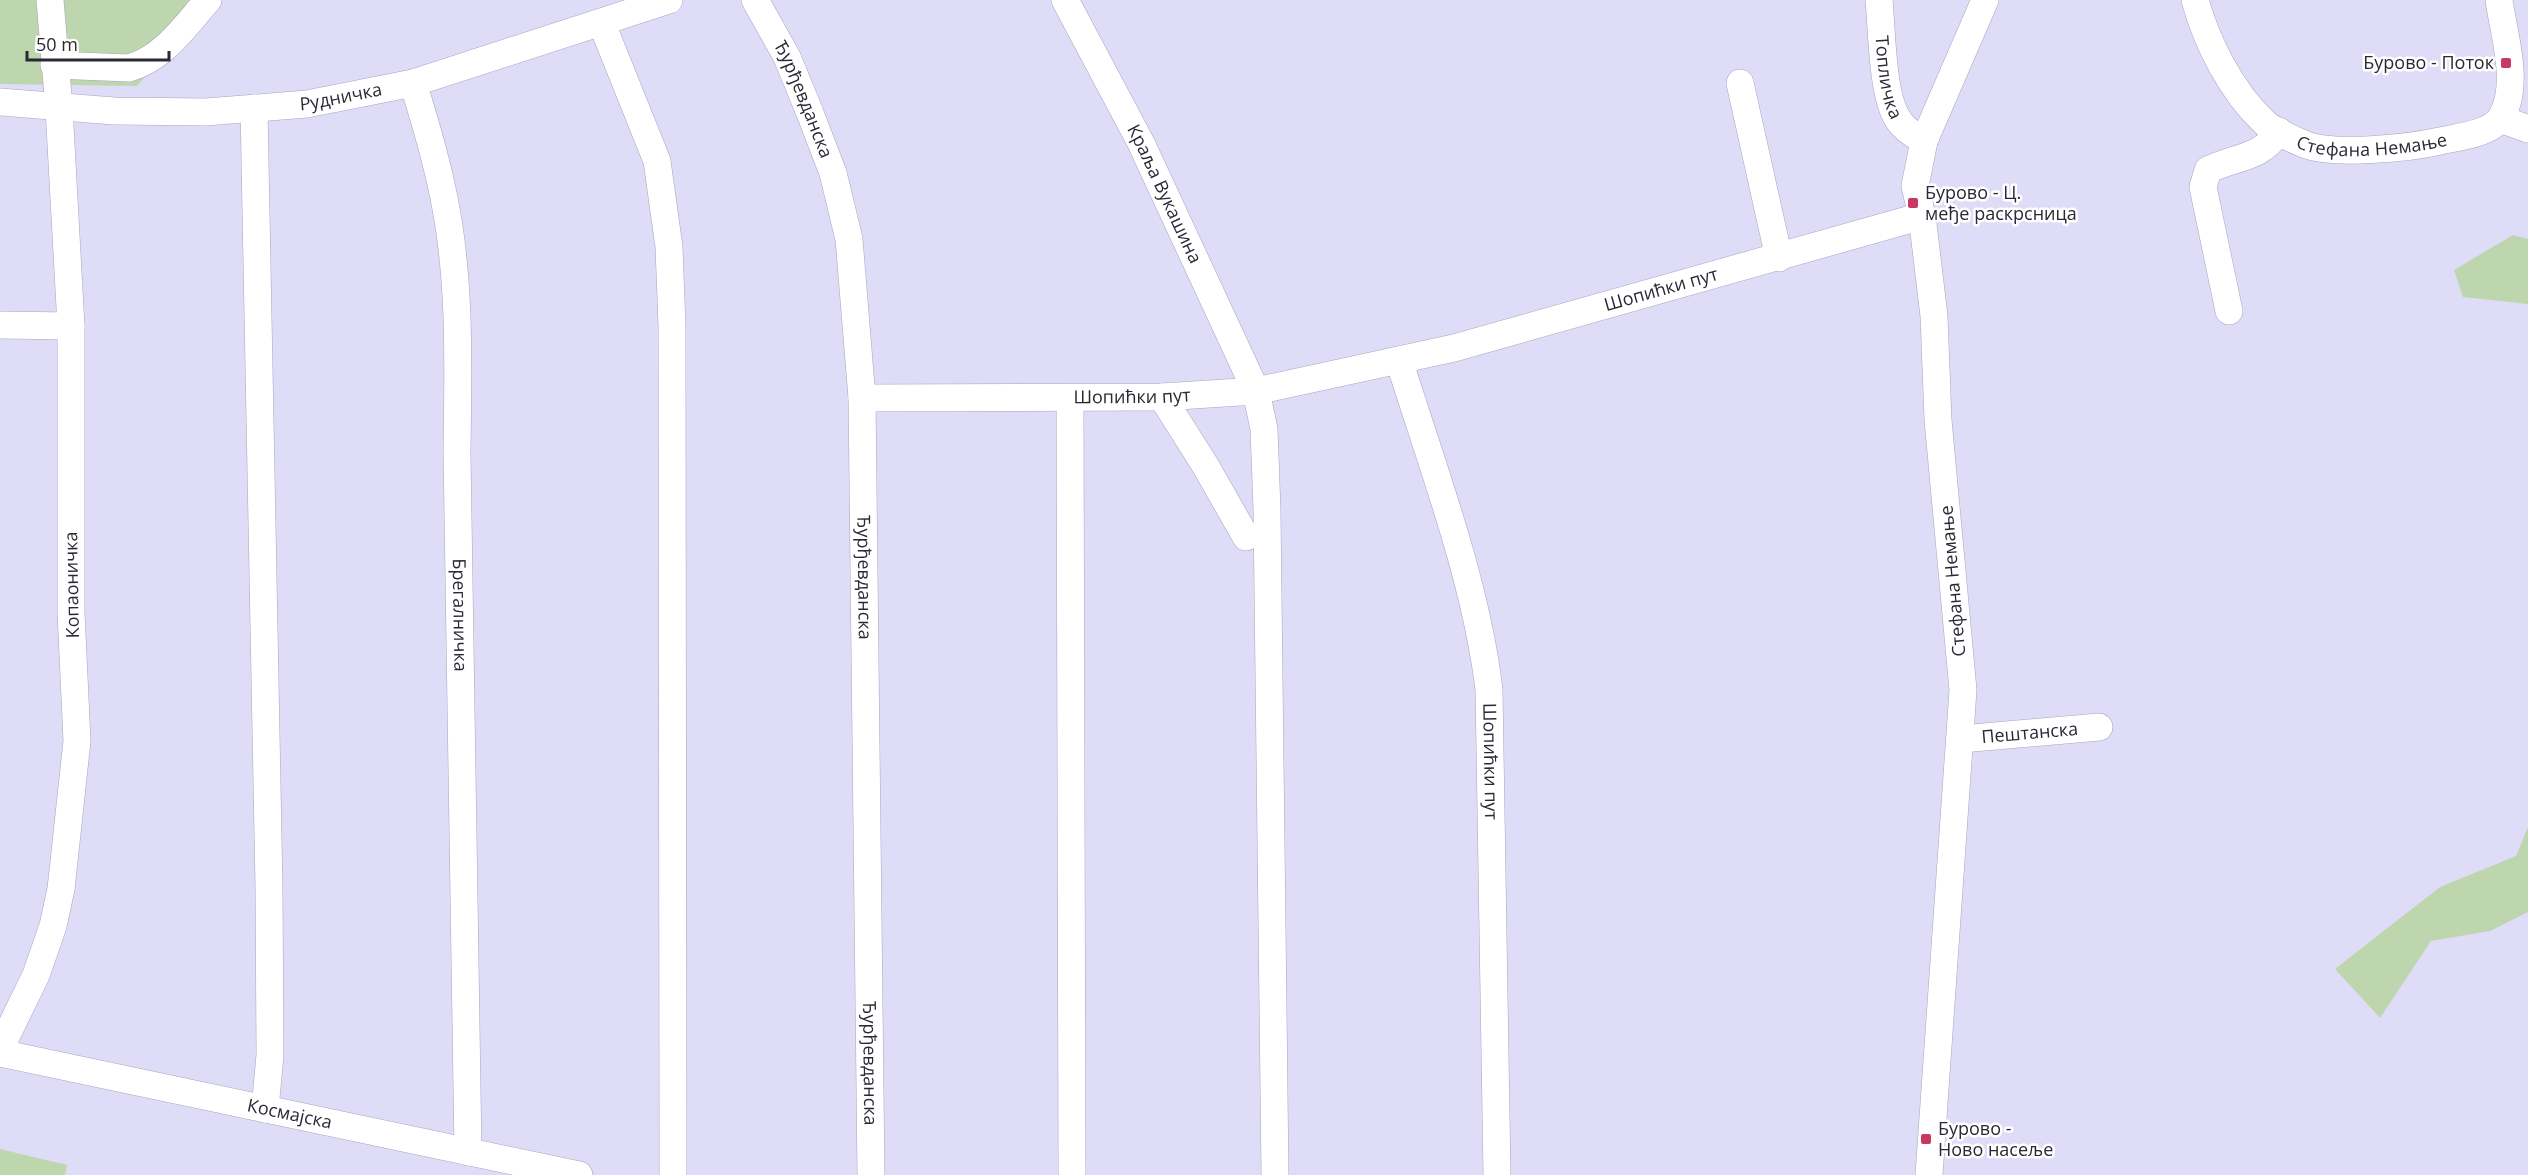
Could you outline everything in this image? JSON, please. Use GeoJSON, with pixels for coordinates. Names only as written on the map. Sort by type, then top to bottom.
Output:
{"type":"FeatureCollection","features":[{"type":"Feature","properties":{"kind":"street","name":"Копаоничка"},"geometry":{"type":"LineString","coordinates":[[0,1051],[36,975],[53,926],[61,889],[77,741],[71,612],[70,327],[59,108],[50,0]]}},
{"type":"Feature","properties":{"kind":"street"},"geometry":{"type":"LineString","coordinates":[[54,65],[129,68],[139,65],[166,46],[207,0]]}},
{"type":"Feature","properties":{"kind":"street","name":"Рудничка"},"geometry":{"type":"LineString","coordinates":[[0,102],[59,108],[206,112],[307,104],[413,83],[602,24],[669,0]]}},
{"type":"Feature","properties":{"kind":"street","name":"Ђурђевданска"},"geometry":{"type":"LineString","coordinates":[[754,0],[787,57],[833,173],[849,239],[862,398],[871,1175]]}},
{"type":"Feature","properties":{"kind":"street","name":"Краља Вукашина"},"geometry":{"type":"LineString","coordinates":[[1065,0],[1141,142],[1256,391],[1263,429],[1267,510],[1275,1175]]}},
{"type":"Feature","properties":{"kind":"street","name":"Топличка"},"geometry":{"type":"LineString","coordinates":[[1879,0],[1889,94],[1896,116],[1905,129],[1924,141]]}},
{"type":"Feature","properties":{"kind":"street","name":"Стефана Немање"},"geometry":{"type":"LineString","coordinates":[[1929,1175],[1963,690],[1938,420],[1934,316],[1922,216],[1915,186],[1924,141],[1984,0]]}},
{"type":"Feature","properties":{"kind":"street","name":"Стефана Немање"},"geometry":{"type":"LineString","coordinates":[[2195,0],[2202,25],[2230,78],[2265,123],[2306,146],[2348,150],[2429,143],[2481,131],[2501,119]]}},
{"type":"Feature","properties":{"kind":"street"},"geometry":{"type":"LineString","coordinates":[[2499,0],[2512,93],[2501,119],[2528,129]]}},
{"type":"Feature","properties":{"kind":"street"},"geometry":{"type":"LineString","coordinates":[[602,24],[657,161],[669,247],[672,326],[673,1175]]}},
{"type":"Feature","properties":{"kind":"street","name":"Брегалничка"},"geometry":{"type":"LineString","coordinates":[[413,83],[431,142],[444,200],[459,347],[457,453],[468,1152]]}},
{"type":"Feature","properties":{"kind":"street"},"geometry":{"type":"LineString","coordinates":[[1740,83],[1779,258]]}},
{"type":"Feature","properties":{"kind":"street"},"geometry":{"type":"LineString","coordinates":[[254,108],[269,888],[270,1055],[265,1109]]}},
{"type":"Feature","properties":{"kind":"street"},"geometry":{"type":"LineString","coordinates":[[2229,311],[2203,187],[2208,170],[2260,152],[2269,146],[2279,131]]}},
{"type":"Feature","properties":{"kind":"street","name":"Шопићки пут"},"geometry":{"type":"LineString","coordinates":[[862,398],[1161,397],[1256,391],[1454,348],[1922,216]]}},
{"type":"Feature","properties":{"kind":"street"},"geometry":{"type":"LineString","coordinates":[[0,325],[70,327]]}},
{"type":"Feature","properties":{"kind":"street","name":"Шопићки пут"},"geometry":{"type":"LineString","coordinates":[[1399,360],[1465,574],[1484,649],[1489,690],[1497,1175]]}},
{"type":"Feature","properties":{"kind":"street"},"geometry":{"type":"LineString","coordinates":[[1161,397],[1205,465],[1246,537]]}},
{"type":"Feature","properties":{"kind":"street"},"geometry":{"type":"LineString","coordinates":[[1070,398],[1072,1175]]}},
{"type":"Feature","properties":{"kind":"street","name":"Пештанска"},"geometry":{"type":"LineString","coordinates":[[1961,740],[2099,727]]}},
{"type":"Feature","properties":{"kind":"street","name":"Космајска"},"geometry":{"type":"LineString","coordinates":[[0,1051],[579,1175]]}},
{"type":"Feature","properties":{"kind":"green space"},"geometry":{"type":"Polygon","coordinates":[[[0,0],[215,0],[137,86],[0,84],[0,0]]]}},
{"type":"Feature","properties":{"kind":"green space"},"geometry":{"type":"Polygon","coordinates":[[[2513,235],[2528,239],[2528,304],[2463,297],[2454,270],[2513,235]]]}},
{"type":"Feature","properties":{"kind":"green space"},"geometry":{"type":"Polygon","coordinates":[[[2528,827],[2528,912],[2490,931],[2431,941],[2380,1018],[2335,969],[2440,887],[2516,856],[2528,827]]]}},
{"type":"Feature","properties":{"kind":"green space"},"geometry":{"type":"Polygon","coordinates":[[[0,1149],[67,1165],[65,1175],[0,1175],[0,1149]]]}},
{"type":"Feature","properties":{"kind":"place","name":"Бурово - Поток"},"geometry":{"type":"Point","coordinates":[2506,63]}},
{"type":"Feature","properties":{"kind":"place","name":"Бурово - Ц. међе раскрсница"},"geometry":{"type":"Point","coordinates":[1913,203]}},
{"type":"Feature","properties":{"kind":"place","name":"Бурово - Ново насеље"},"geometry":{"type":"Point","coordinates":[1926,1139]}}]}
